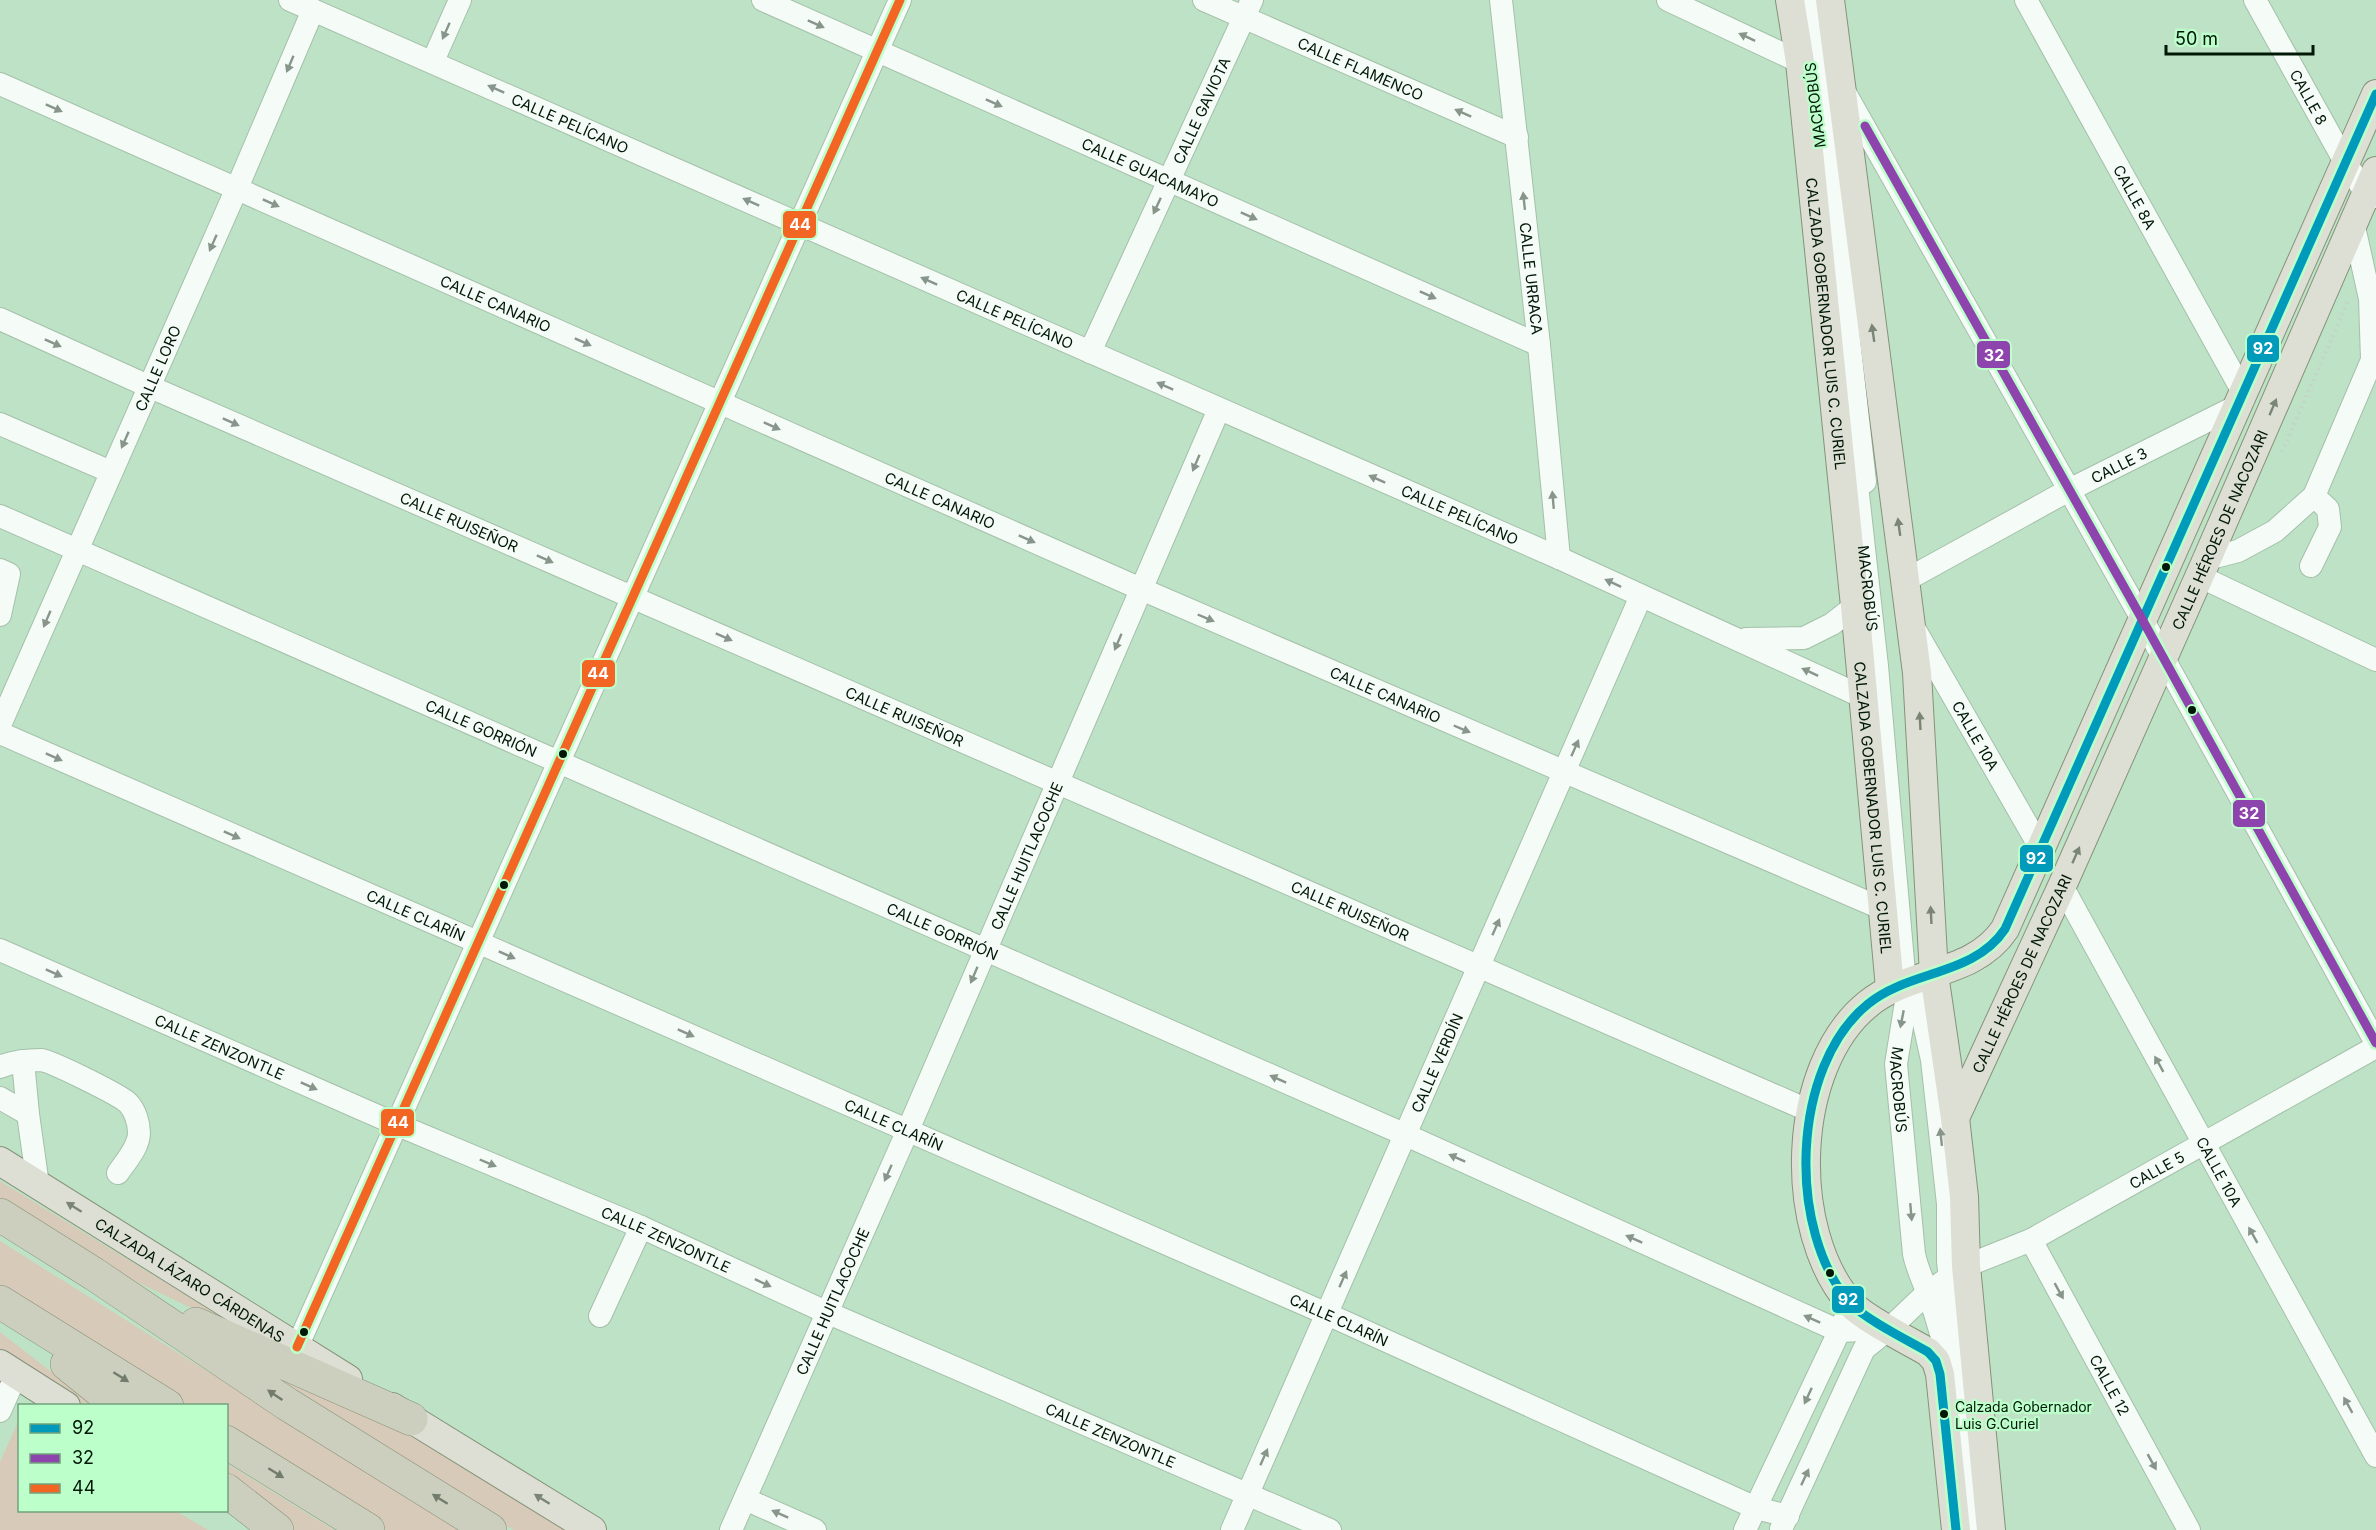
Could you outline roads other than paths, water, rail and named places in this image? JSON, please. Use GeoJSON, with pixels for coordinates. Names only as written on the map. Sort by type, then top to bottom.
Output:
{"type":"FeatureCollection","features":[{"type":"Feature","properties":{"kind":"highway"},"geometry":{"type":"LineString","coordinates":[[0,1215],[94,1274],[287,1404],[490,1530]]}},
{"type":"Feature","properties":{"kind":"highway"},"geometry":{"type":"LineString","coordinates":[[94,1274],[204,1328],[411,1419]]}},
{"type":"Feature","properties":{"kind":"highway"},"geometry":{"type":"LineString","coordinates":[[0,1302],[164,1404]]}},
{"type":"Feature","properties":{"kind":"highway"},"geometry":{"type":"LineString","coordinates":[[0,1311],[116,1404]]}},
{"type":"Feature","properties":{"kind":"highway"},"geometry":{"type":"LineString","coordinates":[[228,1443],[368,1530]]}},
{"type":"Feature","properties":{"kind":"highway"},"geometry":{"type":"LineString","coordinates":[[228,1492],[277,1530]]}},
{"type":"Feature","properties":{"kind":"main road","name":"CALZADA GOBERNADOR LUIS C. CURIEL"},"geometry":{"type":"LineString","coordinates":[[1790,0],[1800,62],[1883,909],[1912,981],[1955,1118],[1964,1197],[1958,1272],[1991,1530]]}},
{"type":"Feature","properties":{"kind":"main road","name":"CALZADA GOBERNADOR LUIS C. CURIEL"},"geometry":{"type":"LineString","coordinates":[[1830,0],[1917,674],[1912,981]]}},
{"type":"Feature","properties":{"kind":"main road"},"geometry":{"type":"LineString","coordinates":[[1956,1530],[1938,1366],[1928,1352],[1852,1305],[1833,1277],[1818,1242],[1810,1208],[1806,1139],[1810,1111],[1822,1068],[1834,1043],[1851,1019],[1912,981],[1974,958],[1996,942],[2005,929],[2376,94]]}},
{"type":"Feature","properties":{"kind":"main road","name":"CALLE HÉROES DE NACOZARI"},"geometry":{"type":"LineString","coordinates":[[1955,1118],[2062,886],[2354,222],[2373,187]]}},
{"type":"Feature","properties":{"kind":"main road","name":"CALZADA LÁZARO CÁRDENAS"},"geometry":{"type":"LineString","coordinates":[[0,1161],[592,1530]]}},
{"type":"Feature","properties":{"kind":"main road"},"geometry":{"type":"LineString","coordinates":[[8,1370],[63,1404]]}},
{"type":"Feature","properties":{"kind":"main road"},"geometry":{"type":"LineString","coordinates":[[228,1507],[266,1530]]}},
{"type":"Feature","properties":{"kind":"street","name":"CALLE PELÍCANO"},"geometry":{"type":"LineString","coordinates":[[291,0],[1559,558],[1863,697]]}},
{"type":"Feature","properties":{"kind":"street"},"geometry":{"type":"LineString","coordinates":[[433,61],[460,0]]}},
{"type":"Feature","properties":{"kind":"street","name":"CALLE GUACAMAYO"},"geometry":{"type":"LineString","coordinates":[[763,0],[1539,345]]}},
{"type":"Feature","properties":{"kind":"street"},"geometry":{"type":"LineString","coordinates":[[297,1347],[398,1125],[798,223],[900,0]]}},
{"type":"Feature","properties":{"kind":"street","name":"CALLE FLAMENCO"},"geometry":{"type":"LineString","coordinates":[[1204,0],[1248,9],[1517,137]]}},
{"type":"Feature","properties":{"kind":"street","name":"CALLE URRACA"},"geometry":{"type":"LineString","coordinates":[[1501,0],[1539,345],[1559,558]]}},
{"type":"Feature","properties":{"kind":"street"},"geometry":{"type":"LineString","coordinates":[[1668,0],[1800,62]]}},
{"type":"Feature","properties":{"kind":"street","name":"MACROBÚS"},"geometry":{"type":"LineString","coordinates":[[1803,0],[1912,981],[1919,1001],[1934,1071],[1948,1204],[1958,1272],[1976,1530]]}},
{"type":"Feature","properties":{"kind":"street","name":"MACROBÚS"},"geometry":{"type":"LineString","coordinates":[[1811,0],[1912,981],[1906,1002],[1896,1064],[1914,1254],[1918,1274],[1928,1292],[1945,1343],[1953,1390],[1967,1530]]}},
{"type":"Feature","properties":{"kind":"street","name":"CALLE 8A"},"geometry":{"type":"LineString","coordinates":[[2026,0],[2241,399]]}},
{"type":"Feature","properties":{"kind":"street","name":"CALLE 8"},"geometry":{"type":"LineString","coordinates":[[2255,0],[2345,162],[2373,187]]}},
{"type":"Feature","properties":{"kind":"street","name":"CALLE GAVIOTA"},"geometry":{"type":"LineString","coordinates":[[1090,352],[1248,9]]}},
{"type":"Feature","properties":{"kind":"street","name":"CALLE LORO"},"geometry":{"type":"LineString","coordinates":[[0,725],[8,683],[76,551],[237,188],[313,10]]}},
{"type":"Feature","properties":{"kind":"street"},"geometry":{"type":"LineString","coordinates":[[1840,83],[2142,619],[2376,1045]]}},
{"type":"Feature","properties":{"kind":"street","name":"CALLE CANARIO"},"geometry":{"type":"LineString","coordinates":[[0,84],[1141,590],[1883,909]]}},
{"type":"Feature","properties":{"kind":"street"},"geometry":{"type":"LineString","coordinates":[[2203,567],[2275,531],[2314,496],[2374,359],[2370,299],[2354,222]]}},
{"type":"Feature","properties":{"kind":"street","name":"CALLE RUISEÑOR"},"geometry":{"type":"LineString","coordinates":[[0,319],[148,386],[1810,1111]]}},
{"type":"Feature","properties":{"kind":"street","name":"CALLE 3"},"geometry":{"type":"LineString","coordinates":[[1906,580],[2241,399]]}},
{"type":"Feature","properties":{"kind":"street","name":"CALLE HUITLACOCHE"},"geometry":{"type":"LineString","coordinates":[[731,1530],[908,1130],[1219,409]]}},
{"type":"Feature","properties":{"kind":"street"},"geometry":{"type":"LineString","coordinates":[[0,424],[111,472]]}},
{"type":"Feature","properties":{"kind":"street"},"geometry":{"type":"LineString","coordinates":[[2311,566],[2330,527],[2328,509],[2314,496]]}},
{"type":"Feature","properties":{"kind":"street","name":"CALLE GORRIÓN"},"geometry":{"type":"LineString","coordinates":[[0,516],[1406,1135],[1839,1331],[1889,1329]]}},
{"type":"Feature","properties":{"kind":"street"},"geometry":{"type":"LineString","coordinates":[[2203,567],[2376,660]]}},
{"type":"Feature","properties":{"kind":"street"},"geometry":{"type":"LineString","coordinates":[[0,570],[9,574],[0,615]]}},
{"type":"Feature","properties":{"kind":"street","name":"CALLE VERDÍN"},"geometry":{"type":"LineString","coordinates":[[1232,1530],[1641,596]]}},
{"type":"Feature","properties":{"kind":"street","name":"CALLE PELÍCANO"},"geometry":{"type":"LineString","coordinates":[[1739,639],[1804,638],[1832,624],[1855,606]]}},
{"type":"Feature","properties":{"kind":"street","name":"CALLE 10A"},"geometry":{"type":"LineString","coordinates":[[1910,622],[2041,849]]}},
{"type":"Feature","properties":{"kind":"street","name":"CALLE CLARÍN"},"geometry":{"type":"LineString","coordinates":[[0,733],[1327,1314],[1756,1508],[1784,1523]]}},
{"type":"Feature","properties":{"kind":"street","name":"CALLE 10A"},"geometry":{"type":"LineString","coordinates":[[2062,886],[2201,1143],[2376,1456]]}},
{"type":"Feature","properties":{"kind":"street","name":"CALLE ZENZONTLE"},"geometry":{"type":"LineString","coordinates":[[0,950],[398,1125],[641,1227],[826,1312],[1330,1530]]}},
{"type":"Feature","properties":{"kind":"street","name":"CALLE 5"},"geometry":{"type":"LineString","coordinates":[[1889,1329],[1928,1292],[1958,1272],[2031,1240],[2376,1045]]}},
{"type":"Feature","properties":{"kind":"street"},"geometry":{"type":"LineString","coordinates":[[0,1067],[23,1061],[43,1060],[62,1067],[128,1103],[137,1119],[139,1134],[137,1145],[118,1173]]}},
{"type":"Feature","properties":{"kind":"street"},"geometry":{"type":"LineString","coordinates":[[23,1061],[28,1114],[39,1185]]}},
{"type":"Feature","properties":{"kind":"street"},"geometry":{"type":"LineString","coordinates":[[26,1091],[39,1080],[62,1067]]}},
{"type":"Feature","properties":{"kind":"street"},"geometry":{"type":"LineString","coordinates":[[0,1098],[28,1114]]}},
{"type":"Feature","properties":{"kind":"street"},"geometry":{"type":"LineString","coordinates":[[600,1316],[641,1227]]}},
{"type":"Feature","properties":{"kind":"street","name":"CALLE 12"},"geometry":{"type":"LineString","coordinates":[[2031,1240],[2189,1530]]}},
{"type":"Feature","properties":{"kind":"street"},"geometry":{"type":"LineString","coordinates":[[1745,1530],[1852,1305]]}},
{"type":"Feature","properties":{"kind":"street"},"geometry":{"type":"LineString","coordinates":[[1784,1523],[1864,1349],[1889,1329]]}},
{"type":"Feature","properties":{"kind":"street"},"geometry":{"type":"LineString","coordinates":[[0,1411],[8,1370]]}},
{"type":"Feature","properties":{"kind":"street"},"geometry":{"type":"LineString","coordinates":[[745,1499],[815,1530]]}},
{"type":"Feature","properties":{"kind":"place","name":"Calzada Gobernador Luis G.Curiel"},"geometry":{"type":"Point","coordinates":[1944,1414]}}]}
